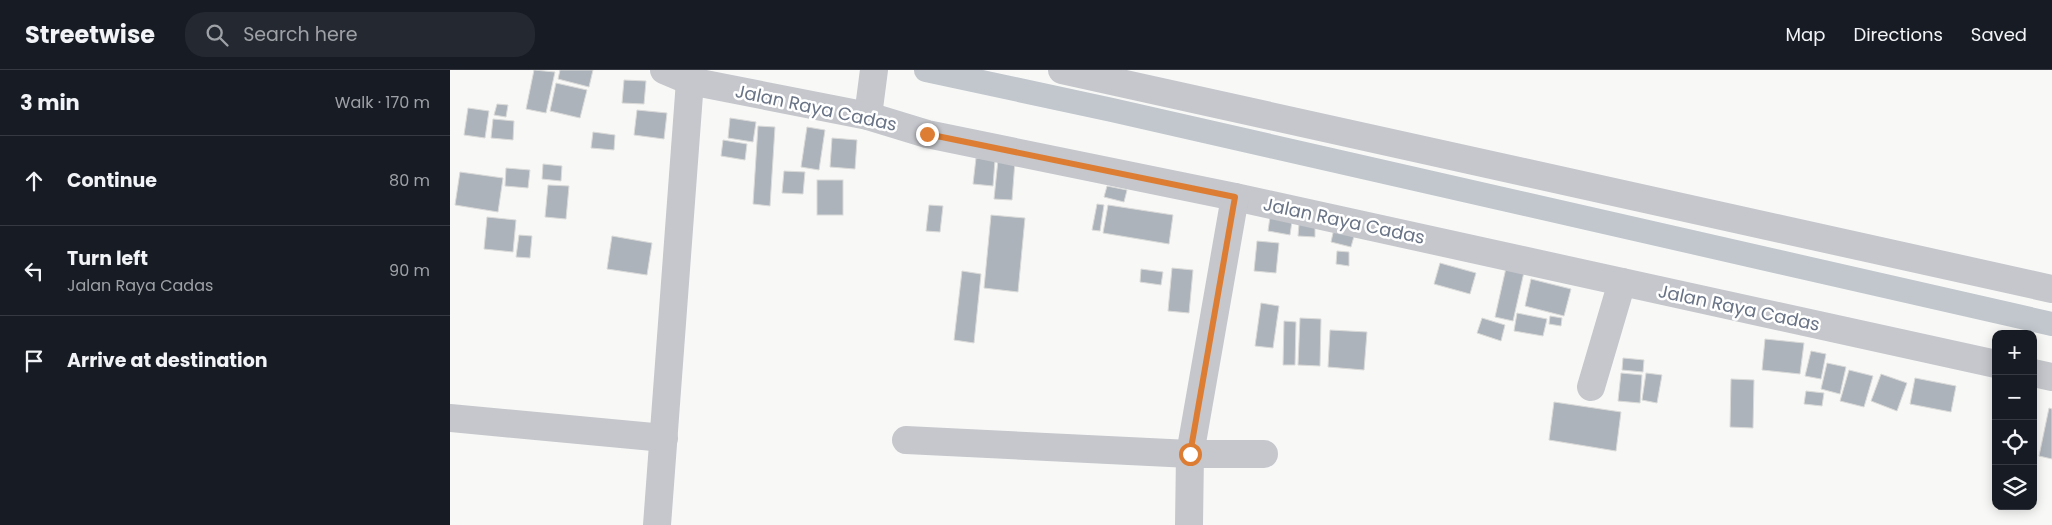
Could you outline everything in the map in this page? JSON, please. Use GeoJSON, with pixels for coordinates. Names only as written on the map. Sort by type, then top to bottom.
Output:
{"type":"FeatureCollection","features":[{"type":"Feature","properties":{"kind":"street","name":"Jalan Raya Cadas"},"geometry":{"type":"LineString","coordinates":[[664,70],[690,81],[871,92],[927,134],[1235,197],[1992,363]]}},
{"type":"Feature","properties":{"kind":"street"},"geometry":{"type":"LineString","coordinates":[[1062,70],[1138,78],[2052,288]]}},
{"type":"Feature","properties":{"kind":"street"},"geometry":{"type":"LineString","coordinates":[[657,525],[690,81]]}},
{"type":"Feature","properties":{"kind":"street"},"geometry":{"type":"LineString","coordinates":[[1189,525],[1190,454],[1235,197]]}},
{"type":"Feature","properties":{"kind":"street"},"geometry":{"type":"LineString","coordinates":[[1592,387],[1622,282]]}},
{"type":"Feature","properties":{"kind":"street"},"geometry":{"type":"LineString","coordinates":[[2037,373],[2052,377]]}},
{"type":"Feature","properties":{"kind":"street"},"geometry":{"type":"LineString","coordinates":[[450,418],[664,438]]}},
{"type":"Feature","properties":{"kind":"street"},"geometry":{"type":"LineString","coordinates":[[906,440],[1190,454],[1264,454]]}},
{"type":"Feature","properties":{"kind":"building"},"geometry":{"type":"Polygon","coordinates":[[[534,70],[555,72],[546,113],[526,109],[534,70]]]}},
{"type":"Feature","properties":{"kind":"building"},"geometry":{"type":"Polygon","coordinates":[[[560,70],[593,70],[589,87],[558,79],[560,70]]]}},
{"type":"Feature","properties":{"kind":"building"},"geometry":{"type":"Polygon","coordinates":[[[624,80],[646,81],[644,104],[622,103],[624,80]]]}},
{"type":"Feature","properties":{"kind":"building"},"geometry":{"type":"Polygon","coordinates":[[[556,83],[587,90],[580,118],[550,111],[556,83]]]}},
{"type":"Feature","properties":{"kind":"building"},"geometry":{"type":"Polygon","coordinates":[[[497,104],[508,105],[506,117],[494,115],[497,104]]]}},
{"type":"Feature","properties":{"kind":"building"},"geometry":{"type":"Polygon","coordinates":[[[468,108],[489,111],[485,138],[464,135],[468,108]]]}},
{"type":"Feature","properties":{"kind":"building"},"geometry":{"type":"Polygon","coordinates":[[[637,110],[667,113],[664,139],[634,135],[637,110]]]}},
{"type":"Feature","properties":{"kind":"building"},"geometry":{"type":"Polygon","coordinates":[[[730,118],[756,122],[753,142],[728,138],[730,118]]]}},
{"type":"Feature","properties":{"kind":"building"},"geometry":{"type":"Polygon","coordinates":[[[493,119],[514,121],[513,140],[491,138],[493,119]]]}},
{"type":"Feature","properties":{"kind":"building"},"geometry":{"type":"Polygon","coordinates":[[[758,126],[775,127],[770,206],[753,204],[758,126]]]}},
{"type":"Feature","properties":{"kind":"building"},"geometry":{"type":"Polygon","coordinates":[[[807,127],[825,130],[819,170],[801,167],[807,127]]]}},
{"type":"Feature","properties":{"kind":"building"},"geometry":{"type":"Polygon","coordinates":[[[593,132],[615,135],[614,150],[591,148],[593,132]]]}},
{"type":"Feature","properties":{"kind":"building"},"geometry":{"type":"Polygon","coordinates":[[[832,138],[857,140],[855,169],[830,167],[832,138]]]}},
{"type":"Feature","properties":{"kind":"building"},"geometry":{"type":"Polygon","coordinates":[[[723,140],[747,144],[745,160],[721,156],[723,140]]]}},
{"type":"Feature","properties":{"kind":"building"},"geometry":{"type":"Polygon","coordinates":[[[976,158],[995,160],[993,186],[973,184],[976,158]]]}},
{"type":"Feature","properties":{"kind":"building"},"geometry":{"type":"Polygon","coordinates":[[[998,160],[1015,161],[1012,200],[994,199],[998,160]]]}},
{"type":"Feature","properties":{"kind":"building"},"geometry":{"type":"Polygon","coordinates":[[[543,164],[562,166],[561,181],[542,179],[543,164]]]}},
{"type":"Feature","properties":{"kind":"building"},"geometry":{"type":"Polygon","coordinates":[[[506,168],[530,170],[528,188],[505,186],[506,168]]]}},
{"type":"Feature","properties":{"kind":"building"},"geometry":{"type":"Polygon","coordinates":[[[784,171],[805,172],[803,194],[782,193],[784,171]]]}},
{"type":"Feature","properties":{"kind":"building"},"geometry":{"type":"Polygon","coordinates":[[[460,172],[503,178],[498,212],[455,205],[460,172]]]}},
{"type":"Feature","properties":{"kind":"building"},"geometry":{"type":"Polygon","coordinates":[[[817,180],[843,180],[843,215],[817,215],[817,180]]]}},
{"type":"Feature","properties":{"kind":"building"},"geometry":{"type":"Polygon","coordinates":[[[548,185],[569,186],[566,219],[545,217],[548,185]]]}},
{"type":"Feature","properties":{"kind":"building"},"geometry":{"type":"Polygon","coordinates":[[[1107,186],[1127,190],[1124,202],[1104,197],[1107,186]]]}},
{"type":"Feature","properties":{"kind":"building"},"geometry":{"type":"Polygon","coordinates":[[[1097,204],[1104,205],[1100,231],[1092,230],[1097,204]]]}},
{"type":"Feature","properties":{"kind":"building"},"geometry":{"type":"Polygon","coordinates":[[[929,205],[943,206],[940,232],[926,231],[929,205]]]}},
{"type":"Feature","properties":{"kind":"building"},"geometry":{"type":"Polygon","coordinates":[[[1108,205],[1173,215],[1169,244],[1103,233],[1108,205]]]}},
{"type":"Feature","properties":{"kind":"building"},"geometry":{"type":"Polygon","coordinates":[[[991,215],[1025,218],[1018,292],[984,288],[991,215]]]}},
{"type":"Feature","properties":{"kind":"building"},"geometry":{"type":"Polygon","coordinates":[[[487,217],[516,220],[513,252],[484,249],[487,217]]]}},
{"type":"Feature","properties":{"kind":"building"},"geometry":{"type":"Polygon","coordinates":[[[1270,217],[1292,221],[1290,235],[1268,231],[1270,217]]]}},
{"type":"Feature","properties":{"kind":"building"},"geometry":{"type":"Polygon","coordinates":[[[1299,224],[1315,225],[1315,237],[1298,236],[1299,224]]]}},
{"type":"Feature","properties":{"kind":"building"},"geometry":{"type":"Polygon","coordinates":[[[1335,224],[1356,229],[1351,247],[1331,242],[1335,224]]]}},
{"type":"Feature","properties":{"kind":"building"},"geometry":{"type":"Polygon","coordinates":[[[519,235],[532,236],[530,258],[516,257],[519,235]]]}},
{"type":"Feature","properties":{"kind":"building"},"geometry":{"type":"Polygon","coordinates":[[[612,236],[652,243],[647,275],[607,269],[612,236]]]}},
{"type":"Feature","properties":{"kind":"building"},"geometry":{"type":"Polygon","coordinates":[[[1257,241],[1279,243],[1276,273],[1254,271],[1257,241]]]}},
{"type":"Feature","properties":{"kind":"building"},"geometry":{"type":"Polygon","coordinates":[[[1337,251],[1349,252],[1349,266],[1336,264],[1337,251]]]}},
{"type":"Feature","properties":{"kind":"building"},"geometry":{"type":"Polygon","coordinates":[[[1440,263],[1476,273],[1470,294],[1434,284],[1440,263]]]}},
{"type":"Feature","properties":{"kind":"building"},"geometry":{"type":"Polygon","coordinates":[[[1172,268],[1193,270],[1189,313],[1168,311],[1172,268]]]}},
{"type":"Feature","properties":{"kind":"building"},"geometry":{"type":"Polygon","coordinates":[[[1506,268],[1524,272],[1513,321],[1495,317],[1506,268]]]}},
{"type":"Feature","properties":{"kind":"building"},"geometry":{"type":"Polygon","coordinates":[[[1141,269],[1163,272],[1161,285],[1140,282],[1141,269]]]}},
{"type":"Feature","properties":{"kind":"building"},"geometry":{"type":"Polygon","coordinates":[[[962,271],[981,274],[974,343],[954,340],[962,271]]]}},
{"type":"Feature","properties":{"kind":"building"},"geometry":{"type":"Polygon","coordinates":[[[1531,279],[1571,289],[1564,316],[1525,306],[1531,279]]]}},
{"type":"Feature","properties":{"kind":"building"},"geometry":{"type":"Polygon","coordinates":[[[1261,303],[1279,306],[1273,348],[1255,346],[1261,303]]]}},
{"type":"Feature","properties":{"kind":"building"},"geometry":{"type":"Polygon","coordinates":[[[1517,313],[1547,319],[1543,336],[1514,331],[1517,313]]]}},
{"type":"Feature","properties":{"kind":"building"},"geometry":{"type":"Polygon","coordinates":[[[1550,316],[1562,318],[1561,326],[1549,324],[1550,316]]]}},
{"type":"Feature","properties":{"kind":"building"},"geometry":{"type":"Polygon","coordinates":[[[1300,318],[1321,319],[1320,366],[1298,365],[1300,318]]]}},
{"type":"Feature","properties":{"kind":"building"},"geometry":{"type":"Polygon","coordinates":[[[1482,318],[1505,325],[1501,341],[1477,333],[1482,318]]]}},
{"type":"Feature","properties":{"kind":"building"},"geometry":{"type":"Polygon","coordinates":[[[1284,321],[1296,322],[1295,365],[1283,365],[1284,321]]]}},
{"type":"Feature","properties":{"kind":"building"},"geometry":{"type":"Polygon","coordinates":[[[1330,330],[1367,332],[1364,370],[1328,367],[1330,330]]]}},
{"type":"Feature","properties":{"kind":"building"},"geometry":{"type":"Polygon","coordinates":[[[1765,339],[1804,343],[1800,374],[1762,370],[1765,339]]]}},
{"type":"Feature","properties":{"kind":"building"},"geometry":{"type":"Polygon","coordinates":[[[1811,351],[1826,354],[1821,379],[1805,376],[1811,351]]]}},
{"type":"Feature","properties":{"kind":"building"},"geometry":{"type":"Polygon","coordinates":[[[1623,358],[1644,360],[1643,372],[1622,370],[1623,358]]]}},
{"type":"Feature","properties":{"kind":"building"},"geometry":{"type":"Polygon","coordinates":[[[1827,363],[1846,367],[1840,394],[1821,389],[1827,363]]]}},
{"type":"Feature","properties":{"kind":"building"},"geometry":{"type":"Polygon","coordinates":[[[1849,370],[1873,376],[1864,407],[1840,401],[1849,370]]]}},
{"type":"Feature","properties":{"kind":"building"},"geometry":{"type":"Polygon","coordinates":[[[1621,373],[1642,375],[1640,403],[1618,401],[1621,373]]]}},
{"type":"Feature","properties":{"kind":"building"},"geometry":{"type":"Polygon","coordinates":[[[1646,373],[1662,375],[1657,403],[1642,400],[1646,373]]]}},
{"type":"Feature","properties":{"kind":"building"},"geometry":{"type":"Polygon","coordinates":[[[1881,374],[1907,383],[1897,411],[1871,401],[1881,374]]]}},
{"type":"Feature","properties":{"kind":"building"},"geometry":{"type":"Polygon","coordinates":[[[1915,378],[1956,386],[1951,412],[1910,404],[1915,378]]]}},
{"type":"Feature","properties":{"kind":"building"},"geometry":{"type":"Polygon","coordinates":[[[1731,379],[1754,380],[1753,428],[1730,427],[1731,379]]]}},
{"type":"Feature","properties":{"kind":"building"},"geometry":{"type":"Polygon","coordinates":[[[1806,391],[1824,393],[1822,406],[1804,404],[1806,391]]]}},
{"type":"Feature","properties":{"kind":"building"},"geometry":{"type":"Polygon","coordinates":[[[1554,402],[1621,412],[1616,451],[1549,440],[1554,402]]]}},
{"type":"Feature","properties":{"kind":"building"},"geometry":{"type":"Polygon","coordinates":[[[2049,408],[2052,409],[2052,459],[2039,456],[2049,408]]]}},
{"type":"Feature","properties":{"kind":"waterway"},"geometry":{"type":"LineString","coordinates":[[926,70],[1112,110],[2052,324]]}},
{"type":"Feature","properties":{"kind":"route"},"geometry":{"type":"LineString","coordinates":[[927,134],[1235,197],[1190,454]]}}]}
